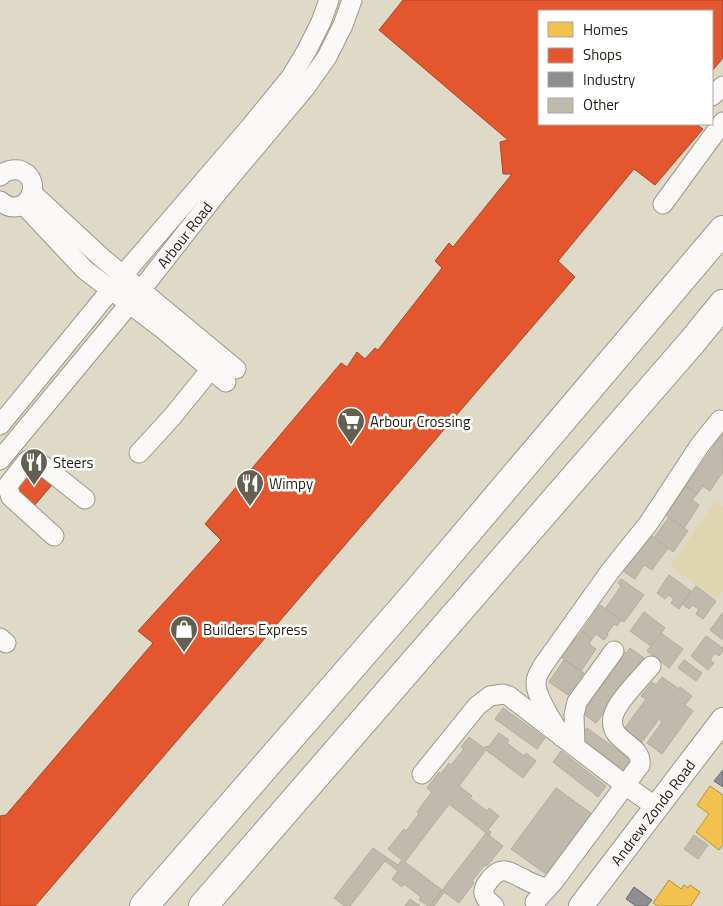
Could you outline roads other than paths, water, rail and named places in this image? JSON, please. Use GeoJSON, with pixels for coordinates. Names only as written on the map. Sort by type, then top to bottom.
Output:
{"type":"FeatureCollection","features":[{"type":"Feature","properties":{"kind":"highway"},"geometry":{"type":"LineString","coordinates":[[144,906],[415,594],[723,230]]}},
{"type":"Feature","properties":{"kind":"highway"},"geometry":{"type":"LineString","coordinates":[[203,906],[723,304]]}},
{"type":"Feature","properties":{"kind":"main road","name":"Andrew Zondo Road"},"geometry":{"type":"LineString","coordinates":[[581,906],[723,720]]}},
{"type":"Feature","properties":{"kind":"street","name":"Arbour Road"},"geometry":{"type":"LineString","coordinates":[[0,425],[110,290],[291,77],[308,50],[321,22],[328,0]]}},
{"type":"Feature","properties":{"kind":"street","name":"Arbour Road"},"geometry":{"type":"LineString","coordinates":[[0,460],[305,88],[326,57],[344,25],[352,0]]}},
{"type":"Feature","properties":{"kind":"street"},"geometry":{"type":"LineString","coordinates":[[713,95],[723,86]]}},
{"type":"Feature","properties":{"kind":"street"},"geometry":{"type":"LineString","coordinates":[[664,204],[723,122]]}},
{"type":"Feature","properties":{"kind":"street"},"geometry":{"type":"LineString","coordinates":[[0,176],[14,170],[20,171],[29,177],[31,182],[28,199],[47,230],[85,270],[110,290],[135,297],[231,375],[211,369],[164,330],[135,297],[123,275],[28,199]]}},
{"type":"Feature","properties":{"kind":"street"},"geometry":{"type":"LineString","coordinates":[[28,199],[12,207],[8,206],[2,211],[12,218],[24,218],[47,230]]}},
{"type":"Feature","properties":{"kind":"street"},"geometry":{"type":"LineString","coordinates":[[139,452],[211,369]]}},
{"type":"Feature","properties":{"kind":"street"},"geometry":{"type":"LineString","coordinates":[[568,741],[540,699],[535,684],[536,679],[554,649],[611,570],[648,524],[700,445],[720,420]]}},
{"type":"Feature","properties":{"kind":"street"},"geometry":{"type":"LineString","coordinates":[[54,536],[11,497],[9,492],[9,484],[27,461],[31,459],[36,460],[85,500]]}},
{"type":"Feature","properties":{"kind":"street"},"geometry":{"type":"LineString","coordinates":[[568,741],[577,702],[614,651]]}},
{"type":"Feature","properties":{"kind":"street"},"geometry":{"type":"LineString","coordinates":[[536,901],[574,854],[640,765],[641,760],[637,752],[621,740],[615,732],[613,716],[626,694],[651,666]]}},
{"type":"Feature","properties":{"kind":"street"},"geometry":{"type":"LineString","coordinates":[[422,774],[476,706],[490,696],[503,694],[509,696],[656,807]]}},
{"type":"Feature","properties":{"kind":"street"},"geometry":{"type":"LineString","coordinates":[[494,906],[484,896],[484,889],[496,873],[504,870],[533,884],[536,901]]}},
{"type":"Feature","properties":{"kind":"place","name":"Arbour Crossing"},"geometry":{"type":"Point","coordinates":[351,445]}},
{"type":"Feature","properties":{"kind":"place","name":"Steers"},"geometry":{"type":"Point","coordinates":[34,486]}},
{"type":"Feature","properties":{"kind":"place","name":"Wimpy"},"geometry":{"type":"Point","coordinates":[250,507]}},
{"type":"Feature","properties":{"kind":"place","name":"Builders Express"},"geometry":{"type":"Point","coordinates":[184,653]}}]}
